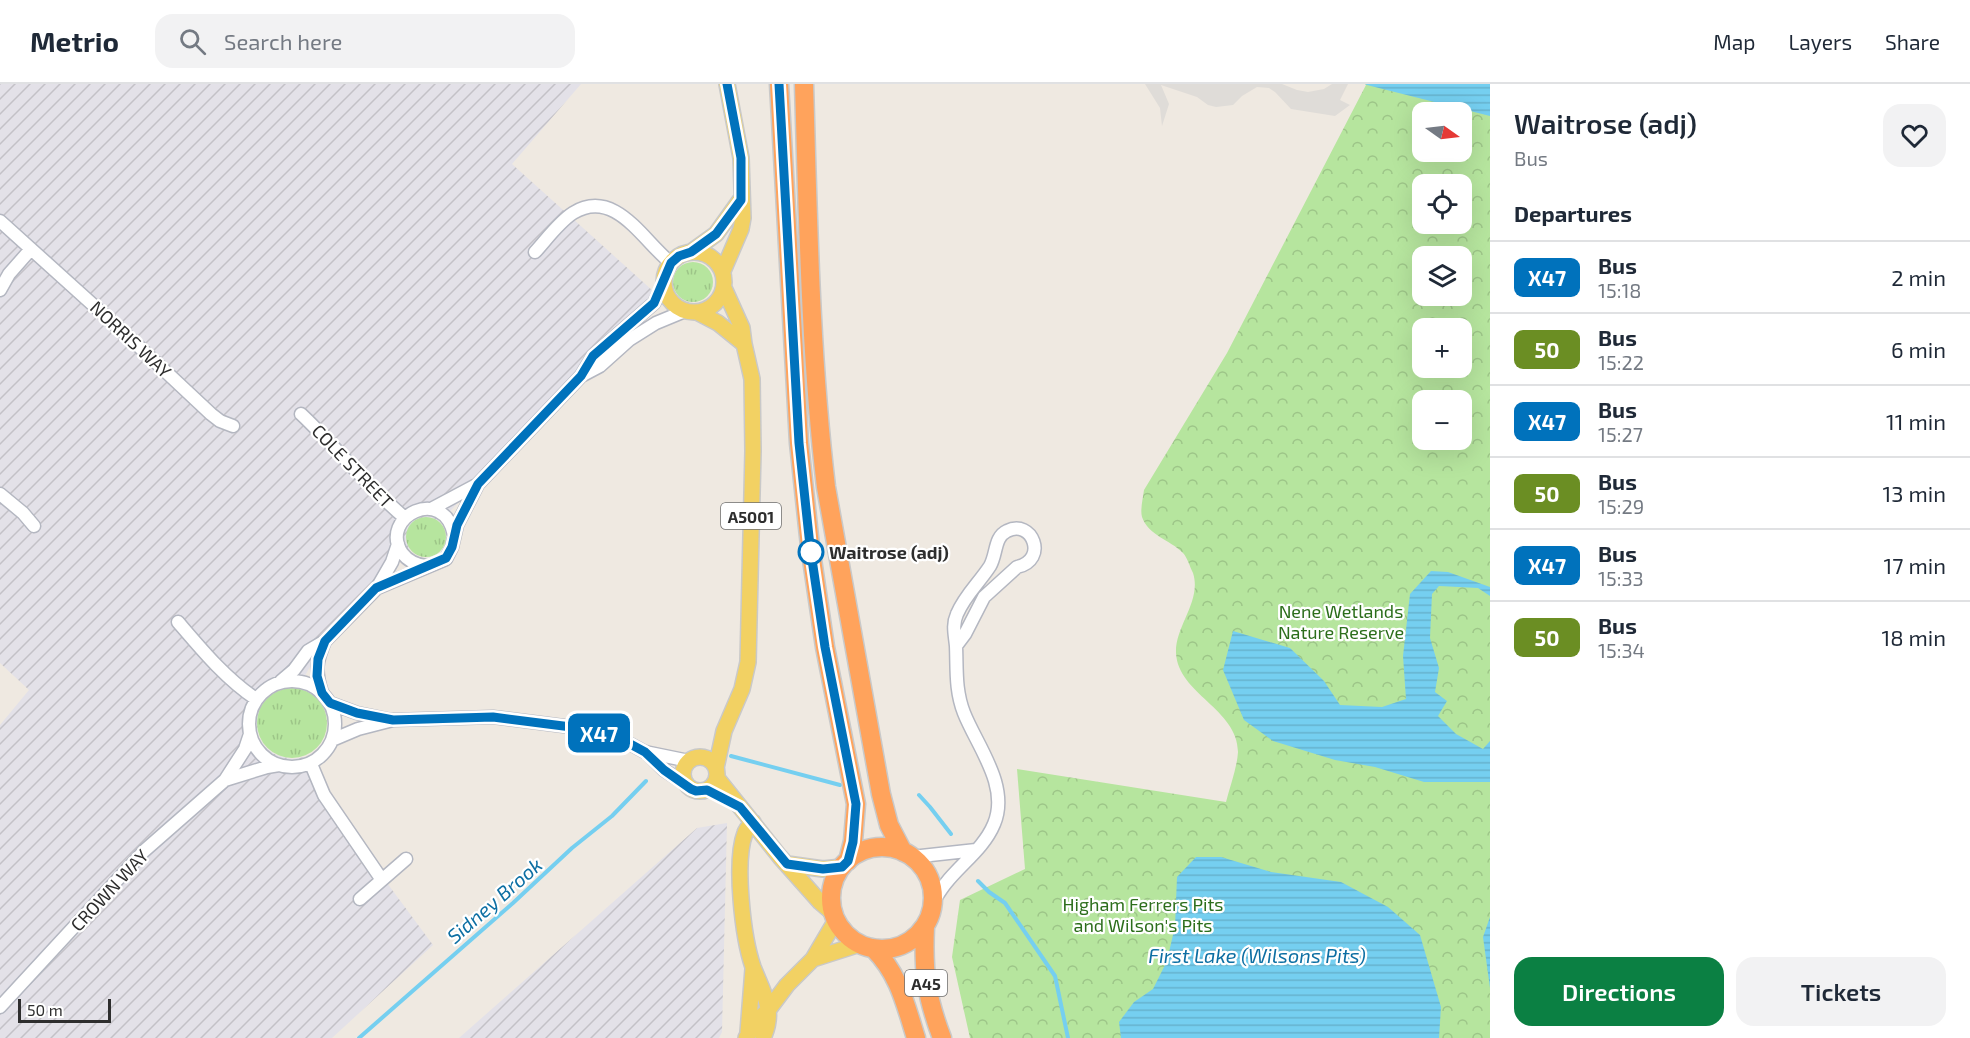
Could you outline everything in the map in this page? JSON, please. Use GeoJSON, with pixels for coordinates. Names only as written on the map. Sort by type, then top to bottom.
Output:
{"type":"FeatureCollection","features":[{"type":"Feature","properties":{"kind":"highway"},"geometry":{"type":"LineString","coordinates":[[779,84],[799,443],[810,546],[825,647],[856,804],[853,842],[845,864],[836,878],[832,902],[835,917],[851,938],[866,946],[885,949],[897,947],[917,935],[925,926],[931,915],[932,889],[929,877],[922,866],[908,854],[889,825],[881,794],[826,487],[810,287],[804,84]]}},
{"type":"Feature","properties":{"kind":"highway"},"geometry":{"type":"LineString","coordinates":[[845,864],[860,853],[874,848],[889,848],[908,854]]}},
{"type":"Feature","properties":{"kind":"highway","name":"A45"},"geometry":{"type":"LineString","coordinates":[[925,926],[926,989],[942,1038]]}},
{"type":"Feature","properties":{"kind":"highway","name":"A45"},"geometry":{"type":"LineString","coordinates":[[866,946],[886,961],[901,990],[915,1038]]}},
{"type":"Feature","properties":{"kind":"main road","name":"A5001"},"geometry":{"type":"LineString","coordinates":[[713,779],[724,731],[742,689],[748,663],[750,629],[752,379],[742,328],[724,288],[723,272],[741,229],[743,218],[741,158],[727,84]]}},
{"type":"Feature","properties":{"kind":"main road"},"geometry":{"type":"LineString","coordinates":[[741,200],[716,234],[671,263],[664,284],[668,298],[675,307],[718,323],[744,344]]}},
{"type":"Feature","properties":{"kind":"main road"},"geometry":{"type":"LineString","coordinates":[[691,252],[702,253],[713,258],[723,272]]}},
{"type":"Feature","properties":{"kind":"main road"},"geometry":{"type":"LineString","coordinates":[[691,312],[708,309],[717,302],[724,288]]}},
{"type":"Feature","properties":{"kind":"main road","name":"A5001"},"geometry":{"type":"LineString","coordinates":[[694,759],[724,731]]}},
{"type":"Feature","properties":{"kind":"main road"},"geometry":{"type":"LineString","coordinates":[[713,779],[696,791],[687,785],[683,774],[685,765],[694,759],[709,759],[713,779],[835,917],[813,959],[797,973],[769,1009]]}},
{"type":"Feature","properties":{"kind":"main road"},"geometry":{"type":"LineString","coordinates":[[752,1037],[753,966],[743,914],[741,869],[745,831],[753,822]]}},
{"type":"Feature","properties":{"kind":"main road"},"geometry":{"type":"LineString","coordinates":[[787,864],[823,869],[845,864]]}},
{"type":"Feature","properties":{"kind":"main road"},"geometry":{"type":"LineString","coordinates":[[813,959],[866,946]]}},
{"type":"Feature","properties":{"kind":"main road"},"geometry":{"type":"LineString","coordinates":[[752,1037],[768,1027],[769,1009],[753,966]]}},
{"type":"Feature","properties":{"kind":"street"},"geometry":{"type":"LineString","coordinates":[[535,252],[571,214],[582,208],[604,206],[614,209],[626,219],[671,263]]}},
{"type":"Feature","properties":{"kind":"street","name":"NORRIS WAY"},"geometry":{"type":"LineString","coordinates":[[0,221],[211,414],[220,421],[233,426]]}},
{"type":"Feature","properties":{"kind":"street"},"geometry":{"type":"LineString","coordinates":[[0,290],[9,274],[31,249]]}},
{"type":"Feature","properties":{"kind":"street"},"geometry":{"type":"LineString","coordinates":[[431,509],[478,484],[581,376],[593,356],[654,303],[664,284]]}},
{"type":"Feature","properties":{"kind":"street"},"geometry":{"type":"LineString","coordinates":[[581,376],[600,366],[629,340],[656,323],[691,312]]}},
{"type":"Feature","properties":{"kind":"street","name":"COLE STREET"},"geometry":{"type":"LineString","coordinates":[[301,414],[361,477],[405,518]]}},
{"type":"Feature","properties":{"kind":"street"},"geometry":{"type":"LineString","coordinates":[[376,588],[426,566],[437,564],[446,558],[478,484]]}},
{"type":"Feature","properties":{"kind":"street"},"geometry":{"type":"LineString","coordinates":[[0,494],[23,513],[34,526]]}},
{"type":"Feature","properties":{"kind":"street"},"geometry":{"type":"LineString","coordinates":[[426,566],[410,561],[398,544],[397,535],[405,518],[418,509],[431,509],[448,518],[454,535]]}},
{"type":"Feature","properties":{"kind":"street"},"geometry":{"type":"LineString","coordinates":[[933,902],[946,882],[962,868],[987,839],[995,822],[999,804],[994,779],[986,757],[964,713],[957,687],[956,646],[953,632],[955,618],[963,600],[990,565],[998,540],[1005,531],[1016,528],[1027,532],[1034,542],[1034,553],[1028,562],[1017,567],[984,597],[965,634],[956,646]]}},
{"type":"Feature","properties":{"kind":"street"},"geometry":{"type":"LineString","coordinates":[[325,641],[318,659],[317,676],[333,710],[335,724],[332,740],[325,752],[310,764],[300,767],[272,763],[260,754],[251,740],[248,724],[251,707],[270,686],[294,669],[308,651],[325,641],[376,588],[392,562],[398,544]]}},
{"type":"Feature","properties":{"kind":"street"},"geometry":{"type":"LineString","coordinates":[[996,551],[1005,564],[1017,567]]}},
{"type":"Feature","properties":{"kind":"street"},"geometry":{"type":"LineString","coordinates":[[178,622],[236,686],[256,699]]}},
{"type":"Feature","properties":{"kind":"street"},"geometry":{"type":"LineString","coordinates":[[280,681],[304,682],[316,688],[326,698],[357,713],[393,720]]}},
{"type":"Feature","properties":{"kind":"street"},"geometry":{"type":"LineString","coordinates":[[332,740],[354,730],[393,720],[476,717],[530,720],[587,729],[621,739],[645,752],[664,770],[687,785]]}},
{"type":"Feature","properties":{"kind":"street","name":"CROWN WAY"},"geometry":{"type":"LineString","coordinates":[[0,1007],[144,851],[225,780],[245,748],[250,734]]}},
{"type":"Feature","properties":{"kind":"street"},"geometry":{"type":"LineString","coordinates":[[645,752],[694,759]]}},
{"type":"Feature","properties":{"kind":"street"},"geometry":{"type":"LineString","coordinates":[[310,764],[324,795],[382,880]]}},
{"type":"Feature","properties":{"kind":"street","name":"CROWN WAY"},"geometry":{"type":"LineString","coordinates":[[225,780],[280,765]]}},
{"type":"Feature","properties":{"kind":"street"},"geometry":{"type":"LineString","coordinates":[[908,854],[976,850]]}},
{"type":"Feature","properties":{"kind":"street"},"geometry":{"type":"LineString","coordinates":[[360,898],[406,860]]}},
{"type":"Feature","properties":{"kind":"shaded area"},"geometry":{"type":"Polygon","coordinates":[[[0,84],[581,84],[512,164],[663,300],[571,381],[440,522],[430,517],[406,541],[410,549],[329,633],[298,688],[284,688],[257,734],[265,747],[276,755],[292,759],[305,757],[324,798],[433,945],[332,1038],[0,1038],[0,725],[29,690],[0,663],[0,84]]]}},
{"type":"Feature","properties":{"kind":"shaded area"},"geometry":{"type":"Polygon","coordinates":[[[1145,84],[1282,84],[1308,92],[1324,89],[1332,84],[1348,84],[1340,100],[1350,105],[1335,116],[1291,109],[1269,88],[1257,87],[1233,105],[1216,107],[1208,105],[1197,97],[1161,85],[1169,104],[1162,126],[1160,108],[1145,84]]]}},
{"type":"Feature","properties":{"kind":"shaded area"},"geometry":{"type":"Polygon","coordinates":[[[727,823],[722,1032],[719,1038],[459,1038],[697,828],[727,823]]]}},
{"type":"Feature","properties":{"kind":"green space","name":"Nene Wetlands Nature Reserve"},"geometry":{"type":"Polygon","coordinates":[[[1365,84],[1490,84],[1490,1038],[970,1038],[952,957],[960,900],[1025,869],[1017,769],[1226,802],[1238,752],[1235,737],[1229,724],[1187,680],[1179,667],[1176,653],[1180,633],[1194,594],[1193,573],[1183,553],[1149,529],[1141,511],[1144,490],[1227,353],[1365,84]]]}},
{"type":"Feature","properties":{"kind":"green space"},"geometry":{"type":"Polygon","coordinates":[[[693,262],[701,263],[707,268],[712,274],[712,290],[707,296],[701,301],[693,302],[685,301],[679,296],[674,290],[673,282],[674,274],[679,268],[685,263],[693,262]]]}},
{"type":"Feature","properties":{"kind":"green space"},"geometry":{"type":"Polygon","coordinates":[[[426,517],[434,518],[440,523],[445,529],[445,545],[440,551],[434,556],[426,557],[418,556],[412,551],[407,545],[406,537],[407,529],[412,523],[418,518],[426,517]]]}},
{"type":"Feature","properties":{"kind":"green space"},"geometry":{"type":"Polygon","coordinates":[[[285,688],[299,688],[312,694],[321,703],[327,716],[325,736],[317,748],[299,758],[285,758],[272,752],[263,743],[257,730],[257,716],[263,703],[272,694],[285,688]]]}},
{"type":"Feature","properties":{"kind":"water"},"geometry":{"type":"Polygon","coordinates":[[[1365,84],[1490,84],[1490,116],[1472,111],[1472,102],[1434,102],[1365,84]]]}},
{"type":"Feature","properties":{"kind":"water"},"geometry":{"type":"Polygon","coordinates":[[[1431,571],[1448,572],[1490,587],[1490,596],[1478,588],[1439,586],[1432,594],[1430,638],[1439,668],[1435,692],[1447,701],[1438,716],[1456,734],[1483,749],[1490,741],[1490,782],[1424,782],[1375,767],[1335,760],[1273,741],[1244,720],[1223,670],[1233,631],[1290,648],[1324,681],[1340,705],[1382,707],[1406,699],[1403,656],[1410,594],[1431,571]]]}},
{"type":"Feature","properties":{"kind":"water","name":"First Lake (Wilsons Pits)"},"geometry":{"type":"Polygon","coordinates":[[[1196,857],[1221,857],[1271,872],[1341,882],[1388,907],[1420,935],[1441,1007],[1439,1038],[1121,1038],[1119,1022],[1134,1002],[1153,989],[1167,961],[1175,926],[1177,877],[1196,857]]]}},
{"type":"Feature","properties":{"kind":"water"},"geometry":{"type":"Polygon","coordinates":[[[1490,917],[1490,988],[1483,937],[1490,917]]]}},
{"type":"Feature","properties":{"kind":"waterway"},"geometry":{"type":"LineString","coordinates":[[731,756],[840,785]]}},
{"type":"Feature","properties":{"kind":"waterway","name":"Sidney Brook"},"geometry":{"type":"LineString","coordinates":[[359,1038],[572,848],[612,816],[646,781]]}},
{"type":"Feature","properties":{"kind":"waterway"},"geometry":{"type":"LineString","coordinates":[[919,795],[951,834]]}},
{"type":"Feature","properties":{"kind":"waterway"},"geometry":{"type":"LineString","coordinates":[[978,881],[1005,903],[1055,976],[1068,1038]]}},
{"type":"Feature","properties":{"kind":"bus line","name":"X47"},"geometry":{"type":"LineString","coordinates":[[727,84],[741,158],[741,200],[716,234],[671,263],[654,303],[593,356],[581,376],[478,484],[457,525],[452,547],[446,558],[437,564],[426,566],[376,588],[325,641],[318,659],[317,676],[322,693],[330,703],[357,713],[393,720],[468,717],[519,719],[562,724],[621,739],[645,752],[664,770],[691,789],[707,790],[740,807],[787,864],[823,869],[842,867],[848,861],[856,822],[856,804],[825,647],[810,546],[799,443],[779,84]]}},
{"type":"Feature","properties":{"kind":"place","name":"Waitrose (adj)"},"geometry":{"type":"Point","coordinates":[811,552]}},
{"type":"Feature","properties":{"kind":"park label","name":"Higham Ferrers Pits and Wilson's Pits"},"geometry":{"type":"Point","coordinates":[1143,914]}}]}
